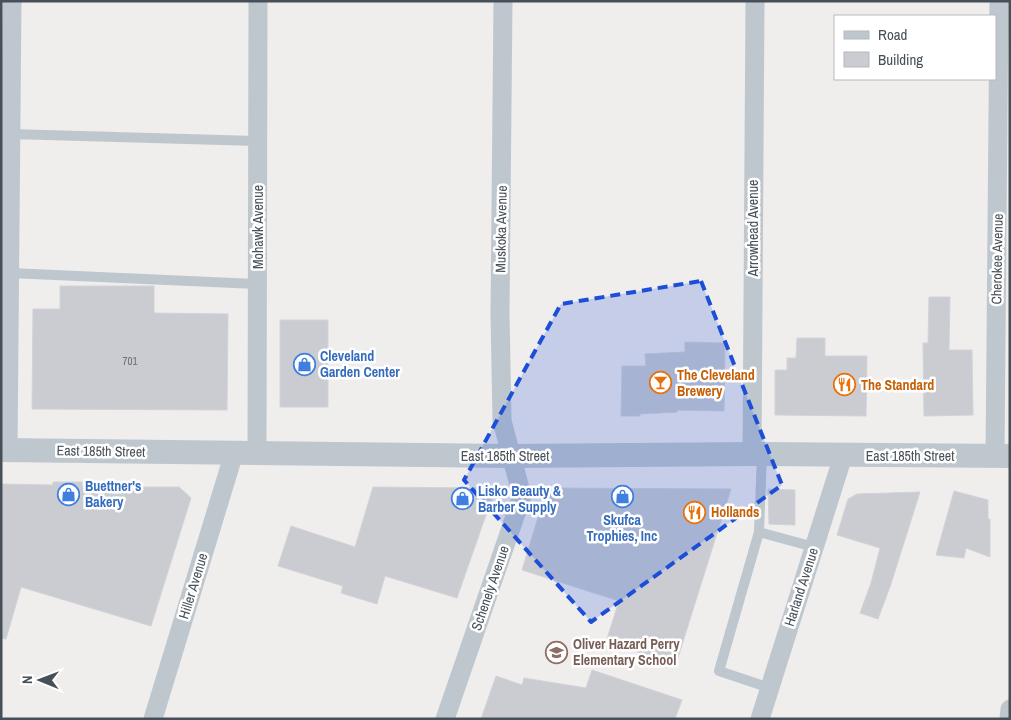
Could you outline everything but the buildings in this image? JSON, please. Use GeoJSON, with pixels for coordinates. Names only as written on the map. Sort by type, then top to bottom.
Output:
{"type":"FeatureCollection","features":[{"type":"Feature","properties":{"kind":"street"},"geometry":{"type":"LineString","coordinates":[[5,450],[10,273],[12,1]]}},
{"type":"Feature","properties":{"kind":"street","name":"Mohawk Avenue"},"geometry":{"type":"LineString","coordinates":[[245,453],[258,284],[258,1]]}},
{"type":"Feature","properties":{"kind":"street","name":"Muskoka Avenue"},"geometry":{"type":"LineString","coordinates":[[503,1],[500,313],[502,421],[510,456]]}},
{"type":"Feature","properties":{"kind":"street","name":"Arrowhead Avenue"},"geometry":{"type":"LineString","coordinates":[[755,1],[757,454]]}},
{"type":"Feature","properties":{"kind":"street","name":"Cherokee Avenue"},"geometry":{"type":"LineString","coordinates":[[999,1],[1003,299],[1002,456]]}},
{"type":"Feature","properties":{"kind":"street","name":"East 185th Street"},"geometry":{"type":"LineString","coordinates":[[5,450],[510,456],[757,454],[1002,456]]}},
{"type":"Feature","properties":{"kind":"street","name":"Hiller Avenue"},"geometry":{"type":"LineString","coordinates":[[152,719],[245,453]]}},
{"type":"Feature","properties":{"kind":"street","name":"Schenely Avenue"},"geometry":{"type":"LineString","coordinates":[[445,719],[522,496],[510,456]]}},
{"type":"Feature","properties":{"kind":"street","name":"Harland Avenue"},"geometry":{"type":"LineString","coordinates":[[760,719],[843,456]]}},
{"type":"Feature","properties":{"kind":"street"},"geometry":{"type":"LineString","coordinates":[[1009,719],[1010,709]]}},
{"type":"Feature","properties":{"kind":"lane"},"geometry":{"type":"LineString","coordinates":[[11,134],[258,141]]}},
{"type":"Feature","properties":{"kind":"lane"},"geometry":{"type":"LineString","coordinates":[[10,273],[258,284]]}},
{"type":"Feature","properties":{"kind":"lane"},"geometry":{"type":"LineString","coordinates":[[757,454],[759,532],[718,671],[770,688]]}},
{"type":"Feature","properties":{"kind":"lane"},"geometry":{"type":"LineString","coordinates":[[759,532],[814,547]]}},
{"type":"Feature","properties":{"kind":"highlighted area"},"geometry":{"type":"Polygon","coordinates":[[[701,281],[782,485],[591,622],[464,480],[561,304],[701,281]]]}},
{"type":"Feature","properties":{"kind":"place","name":"Cleveland Garden Center"},"geometry":{"type":"Point","coordinates":[304,364]}},
{"type":"Feature","properties":{"kind":"place","name":"The Cleveland Brewery"},"geometry":{"type":"Point","coordinates":[661,383]}},
{"type":"Feature","properties":{"kind":"place","name":"The Standard"},"geometry":{"type":"Point","coordinates":[845,385]}},
{"type":"Feature","properties":{"kind":"place","name":"Buettner's Bakery"},"geometry":{"type":"Point","coordinates":[69,494]}},
{"type":"Feature","properties":{"kind":"place","name":"Skufca Trophies, Inc"},"geometry":{"type":"Point","coordinates":[622,497]}},
{"type":"Feature","properties":{"kind":"place","name":"Lisko Beauty & Barber Supply"},"geometry":{"type":"Point","coordinates":[462,499]}},
{"type":"Feature","properties":{"kind":"place","name":"Hollands"},"geometry":{"type":"Point","coordinates":[695,512]}},
{"type":"Feature","properties":{"kind":"place","name":"Oliver Hazard Perry Elementary School"},"geometry":{"type":"Point","coordinates":[557,652]}}]}
